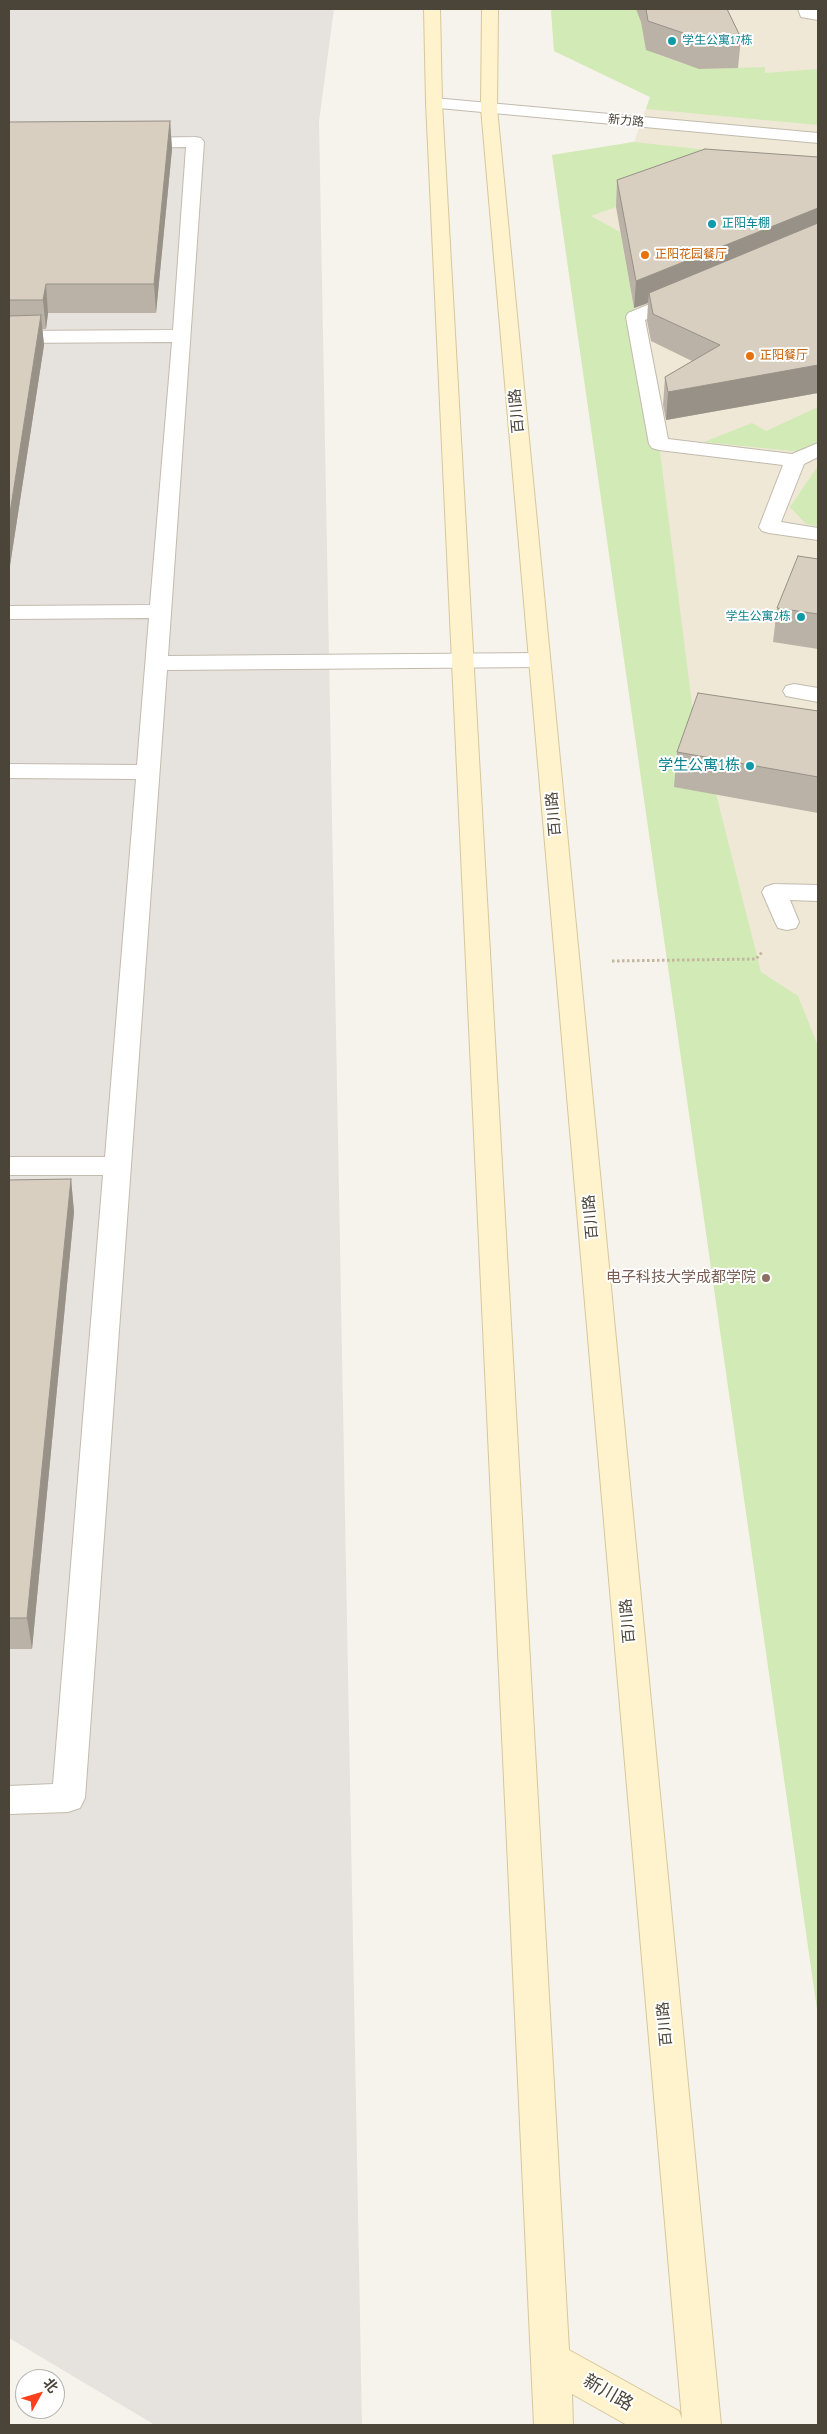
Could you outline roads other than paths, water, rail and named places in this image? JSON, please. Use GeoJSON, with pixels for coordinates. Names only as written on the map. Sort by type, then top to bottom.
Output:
{"type":"FeatureCollection","features":[{"type":"Feature","properties":{"kind":"street"},"geometry":{"type":"LineString","coordinates":[[432,9],[434,103],[554,2425]]}},
{"type":"Feature","properties":{"kind":"street","name":"百川路"},"geometry":{"type":"LineString","coordinates":[[490,9],[489,108],[702,2425]]}},
{"type":"Feature","properties":{"kind":"street"},"geometry":{"type":"LineString","coordinates":[[806,9],[807,14],[818,15]]}},
{"type":"Feature","properties":{"kind":"street","name":"新力路"},"geometry":{"type":"LineString","coordinates":[[434,103],[818,138]]}},
{"type":"Feature","properties":{"kind":"street"},"geometry":{"type":"LineString","coordinates":[[9,1800],[68,1798],[196,142],[117,143]]}},
{"type":"Feature","properties":{"kind":"street"},"geometry":{"type":"LineString","coordinates":[[699,290],[635,317],[659,444],[795,460],[818,449]]}},
{"type":"Feature","properties":{"kind":"street"},"geometry":{"type":"LineString","coordinates":[[9,337],[182,336]]}},
{"type":"Feature","properties":{"kind":"street"},"geometry":{"type":"LineString","coordinates":[[795,460],[769,527],[818,534]]}},
{"type":"Feature","properties":{"kind":"street"},"geometry":{"type":"LineString","coordinates":[[9,612],[161,611]]}},
{"type":"Feature","properties":{"kind":"street"},"geometry":{"type":"LineString","coordinates":[[157,663],[540,660]]}},
{"type":"Feature","properties":{"kind":"street"},"geometry":{"type":"LineString","coordinates":[[794,691],[818,695]]}},
{"type":"Feature","properties":{"kind":"street"},"geometry":{"type":"LineString","coordinates":[[9,771],[148,772]]}},
{"type":"Feature","properties":{"kind":"street"},"geometry":{"type":"LineString","coordinates":[[787,922],[774,892],[818,893]]}},
{"type":"Feature","properties":{"kind":"street"},"geometry":{"type":"LineString","coordinates":[[9,1166],[118,1166]]}},
{"type":"Feature","properties":{"kind":"street","name":"新川路"},"geometry":{"type":"LineString","coordinates":[[550,2360],[665,2425]]}},
{"type":"Feature","properties":{"kind":"place","name":"学生公寓17栋"},"geometry":{"type":"Point","coordinates":[672,41]}},
{"type":"Feature","properties":{"kind":"place","name":"正阳车棚"},"geometry":{"type":"Point","coordinates":[712,224]}},
{"type":"Feature","properties":{"kind":"place","name":"正阳花园餐厅"},"geometry":{"type":"Point","coordinates":[645,255]}},
{"type":"Feature","properties":{"kind":"place","name":"正阳餐厅"},"geometry":{"type":"Point","coordinates":[750,356]}},
{"type":"Feature","properties":{"kind":"place","name":"学生公寓2栋"},"geometry":{"type":"Point","coordinates":[801,617]}},
{"type":"Feature","properties":{"kind":"place","name":"学生公寓1栋"},"geometry":{"type":"Point","coordinates":[750,766]}},
{"type":"Feature","properties":{"kind":"place","name":"电子科技大学成都学院"},"geometry":{"type":"Point","coordinates":[766,1278]}}]}
